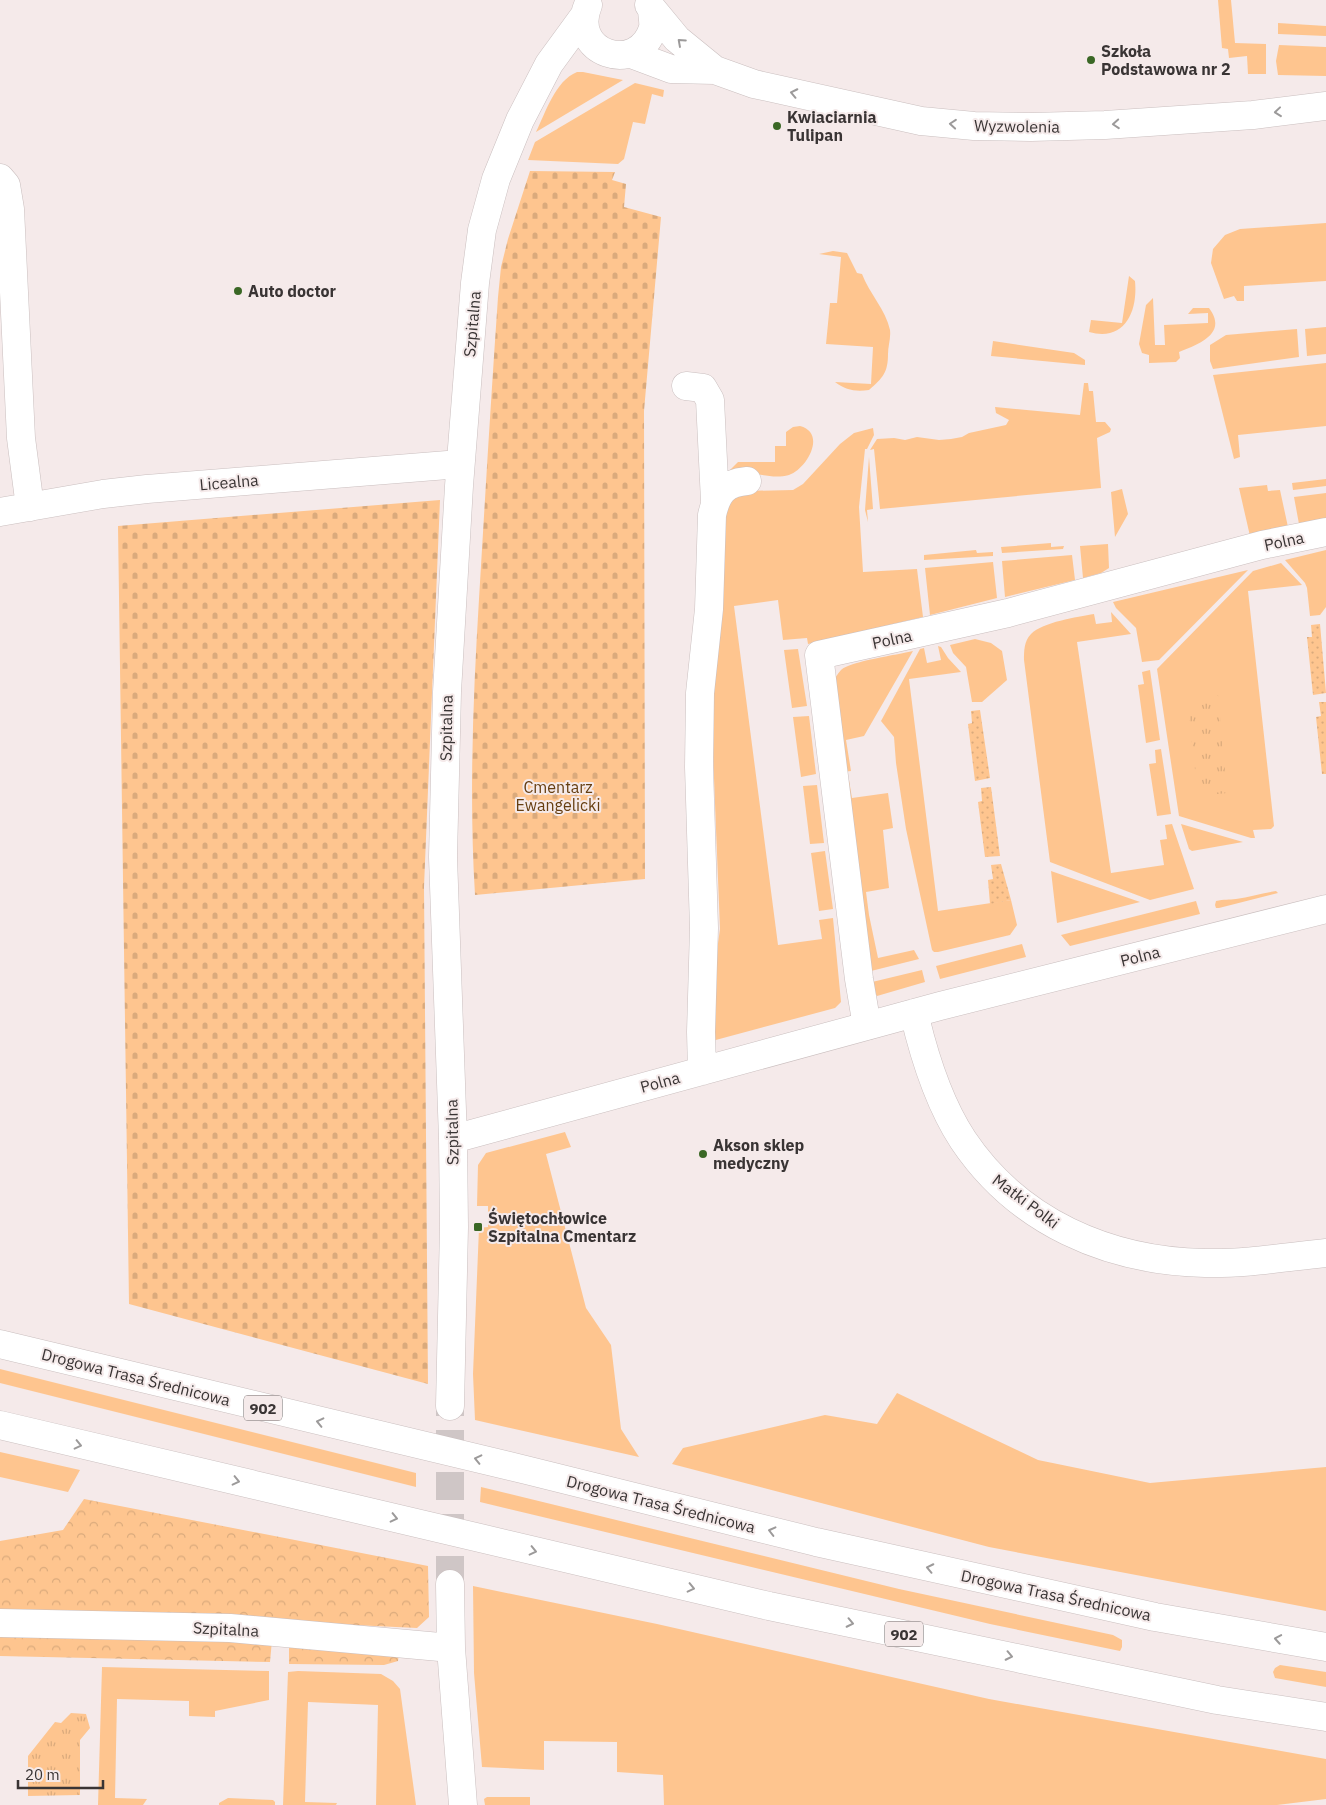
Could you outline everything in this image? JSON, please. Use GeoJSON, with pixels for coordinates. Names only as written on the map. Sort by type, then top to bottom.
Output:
{"type":"FeatureCollection","features":[{"type":"Feature","properties":{"kind":"street"},"geometry":{"type":"LineString","coordinates":[[631,54],[646,43],[653,26],[648,4]]}},
{"type":"Feature","properties":{"kind":"street","name":"Wyzwolenia"},"geometry":{"type":"LineString","coordinates":[[648,4],[677,39],[715,70]]}},
{"type":"Feature","properties":{"kind":"street"},"geometry":{"type":"LineString","coordinates":[[549,64],[596,48],[586,34],[587,8]]}},
{"type":"Feature","properties":{"kind":"street","name":"Szpitalna"},"geometry":{"type":"LineString","coordinates":[[450,1406],[454,1227],[444,857],[447,692],[460,464],[475,283],[482,230],[496,179],[520,120],[549,64],[587,8]]}},
{"type":"Feature","properties":{"kind":"street","name":"Wyzwolenia"},"geometry":{"type":"LineString","coordinates":[[596,48],[613,56],[631,54],[671,69],[715,70],[754,84],[921,121],[974,126],[1105,125],[1252,115],[1326,106]]}},
{"type":"Feature","properties":{"kind":"street"},"geometry":{"type":"LineString","coordinates":[[0,178],[6,185],[10,209],[10,439],[30,507]]}},
{"type":"Feature","properties":{"kind":"street"},"geometry":{"type":"LineString","coordinates":[[686,386],[703,388],[710,400],[716,501]]}},
{"type":"Feature","properties":{"kind":"street","name":"Licealna"},"geometry":{"type":"LineString","coordinates":[[0,512],[147,488],[460,464]]}},
{"type":"Feature","properties":{"kind":"street"},"geometry":{"type":"LineString","coordinates":[[702,1071],[701,1032],[704,928],[699,768],[700,694],[709,609],[712,515],[721,492],[732,482],[747,481]]}},
{"type":"Feature","properties":{"kind":"street","name":"Polna"},"geometry":{"type":"LineString","coordinates":[[867,1026],[859,979],[819,655],[1008,613],[1262,545],[1326,532]]}},
{"type":"Feature","properties":{"kind":"street","name":"Polna"},"geometry":{"type":"LineString","coordinates":[[453,1139],[914,1013],[1326,909]]}},
{"type":"Feature","properties":{"kind":"street","name":"Matki Polki"},"geometry":{"type":"LineString","coordinates":[[914,1013],[921,1042],[936,1086],[962,1139],[999,1184],[1048,1222],[1106,1248],[1165,1260],[1206,1263],[1247,1262],[1326,1253]]}},
{"type":"Feature","properties":{"kind":"street","name":"Drogowa Trasa Średnicowa"},"geometry":{"type":"LineString","coordinates":[[0,1344],[526,1470],[816,1542],[1155,1617],[1326,1647]]}},
{"type":"Feature","properties":{"kind":"street","name":"902"},"geometry":{"type":"LineString","coordinates":[[0,1425],[30,1434],[769,1606],[1217,1700],[1326,1717]]}},
{"type":"Feature","properties":{"kind":"street"},"geometry":{"type":"LineString","coordinates":[[0,1432],[30,1434]]}},
{"type":"Feature","properties":{"kind":"street"},"geometry":{"type":"LineString","coordinates":[[450,1584],[451,1648],[463,1805]]}},
{"type":"Feature","properties":{"kind":"street","name":"Szpitalna"},"geometry":{"type":"LineString","coordinates":[[0,1623],[230,1628],[451,1648]]}},
{"type":"Feature","properties":{"kind":"green space"},"geometry":{"type":"Polygon","coordinates":[[[1218,0],[1231,0],[1235,43],[1266,44],[1266,74],[1248,74],[1247,56],[1229,58],[1228,49],[1222,48],[1218,0]]]}},
{"type":"Feature","properties":{"kind":"green space"},"geometry":{"type":"Polygon","coordinates":[[[1278,23],[1326,26],[1326,36],[1278,34],[1278,23]]]}},
{"type":"Feature","properties":{"kind":"green space"},"geometry":{"type":"Polygon","coordinates":[[[1279,45],[1326,47],[1326,76],[1278,75],[1276,61],[1279,45]]]}},
{"type":"Feature","properties":{"kind":"green space"},"geometry":{"type":"Polygon","coordinates":[[[577,72],[623,80],[536,132],[557,90],[569,76],[577,72]]]}},
{"type":"Feature","properties":{"kind":"green space"},"geometry":{"type":"Polygon","coordinates":[[[635,83],[664,90],[663,97],[652,94],[645,124],[633,122],[624,159],[618,164],[528,160],[535,142],[635,83]]]}},
{"type":"Feature","properties":{"kind":"green space","name":"Cmentarz Ewangelicki"},"geometry":{"type":"Polygon","coordinates":[[[530,171],[615,172],[612,180],[626,184],[624,207],[661,217],[644,411],[645,879],[475,895],[472,821],[474,710],[498,297],[501,267],[508,239],[530,171]]]}},
{"type":"Feature","properties":{"kind":"green space"},"geometry":{"type":"Polygon","coordinates":[[[1326,223],[1326,281],[1244,286],[1244,301],[1237,301],[1234,296],[1224,299],[1211,263],[1213,249],[1225,235],[1240,229],[1326,223]]]}},
{"type":"Feature","properties":{"kind":"green space"},"geometry":{"type":"Polygon","coordinates":[[[833,251],[847,253],[857,273],[862,274],[885,315],[890,330],[886,370],[878,382],[869,390],[851,390],[835,382],[871,384],[873,347],[826,344],[830,303],[837,303],[841,257],[819,254],[833,251]]]}},
{"type":"Feature","properties":{"kind":"green space"},"geometry":{"type":"Polygon","coordinates":[[[1129,276],[1135,281],[1135,292],[1134,303],[1127,322],[1112,332],[1101,334],[1089,332],[1091,320],[1122,323],[1129,276]]]}},
{"type":"Feature","properties":{"kind":"green space"},"geometry":{"type":"Polygon","coordinates":[[[1153,298],[1155,345],[1165,345],[1164,325],[1208,323],[1208,313],[1188,314],[1193,308],[1209,308],[1214,317],[1213,331],[1203,341],[1179,352],[1180,358],[1176,362],[1149,363],[1149,355],[1142,353],[1139,344],[1146,305],[1153,298]]]}},
{"type":"Feature","properties":{"kind":"green space"},"geometry":{"type":"Polygon","coordinates":[[[1326,327],[1326,354],[1307,356],[1305,329],[1326,327]]]}},
{"type":"Feature","properties":{"kind":"green space"},"geometry":{"type":"Polygon","coordinates":[[[1297,329],[1299,357],[1213,369],[1210,361],[1210,345],[1226,335],[1297,329]]]}},
{"type":"Feature","properties":{"kind":"green space"},"geometry":{"type":"Polygon","coordinates":[[[993,341],[1074,353],[1085,360],[1085,365],[991,356],[993,341]]]}},
{"type":"Feature","properties":{"kind":"green space"},"geometry":{"type":"Polygon","coordinates":[[[1326,363],[1326,426],[1238,435],[1240,457],[1234,459],[1213,375],[1326,363]]]}},
{"type":"Feature","properties":{"kind":"green space"},"geometry":{"type":"Polygon","coordinates":[[[1084,383],[1088,383],[1089,391],[1093,391],[1096,422],[1105,422],[1111,429],[1110,432],[1097,438],[1101,488],[880,509],[874,449],[870,450],[877,439],[894,438],[905,440],[917,437],[939,440],[951,439],[1006,425],[1009,420],[996,413],[995,407],[1080,415],[1084,383]]]}},
{"type":"Feature","properties":{"kind":"green space"},"geometry":{"type":"Polygon","coordinates":[[[800,426],[808,430],[812,436],[813,443],[808,459],[796,471],[784,476],[744,474],[727,478],[730,470],[738,462],[775,462],[775,446],[786,446],[786,432],[793,427],[800,426]]]}},
{"type":"Feature","properties":{"kind":"green space"},"geometry":{"type":"Polygon","coordinates":[[[873,428],[874,435],[867,449],[865,449],[859,507],[863,572],[917,569],[923,617],[808,644],[807,638],[783,640],[778,600],[734,606],[778,945],[822,939],[819,920],[833,918],[841,1002],[835,1008],[712,1041],[714,971],[720,929],[710,678],[724,499],[744,491],[793,490],[803,484],[840,444],[854,433],[873,428]]]}},
{"type":"Feature","properties":{"kind":"green space"},"geometry":{"type":"Polygon","coordinates":[[[869,457],[873,509],[867,510],[868,522],[865,510],[869,457]]]}},
{"type":"Feature","properties":{"kind":"green space"},"geometry":{"type":"Polygon","coordinates":[[[1326,479],[1326,486],[1293,490],[1292,483],[1326,479]]]}},
{"type":"Feature","properties":{"kind":"green space"},"geometry":{"type":"Polygon","coordinates":[[[1267,485],[1268,491],[1280,490],[1288,527],[1250,536],[1239,488],[1267,485]]]}},
{"type":"Feature","properties":{"kind":"green space"},"geometry":{"type":"Polygon","coordinates":[[[1122,489],[1128,514],[1115,537],[1111,492],[1122,489]]]}},
{"type":"Feature","properties":{"kind":"green space"},"geometry":{"type":"Polygon","coordinates":[[[1326,493],[1326,518],[1299,524],[1294,497],[1326,493]]]}},
{"type":"Feature","properties":{"kind":"green space"},"geometry":{"type":"Polygon","coordinates":[[[440,500],[424,887],[428,1384],[129,1304],[118,526],[440,500]]]}},
{"type":"Feature","properties":{"kind":"green space"},"geometry":{"type":"Polygon","coordinates":[[[1051,543],[1051,547],[1064,546],[1063,549],[1002,553],[1001,547],[1051,543]]]}},
{"type":"Feature","properties":{"kind":"green space"},"geometry":{"type":"Polygon","coordinates":[[[1108,544],[1109,568],[1101,573],[1083,578],[1080,546],[1108,544]]]}},
{"type":"Feature","properties":{"kind":"green space"},"geometry":{"type":"Polygon","coordinates":[[[976,550],[977,553],[993,552],[993,556],[924,560],[924,555],[976,550]]]}},
{"type":"Feature","properties":{"kind":"green space"},"geometry":{"type":"Polygon","coordinates":[[[1326,550],[1326,607],[1320,615],[1310,616],[1305,583],[1285,560],[1326,550]]]}},
{"type":"Feature","properties":{"kind":"green space"},"geometry":{"type":"Polygon","coordinates":[[[1072,555],[1075,580],[1005,597],[1002,561],[1072,555]]]}},
{"type":"Feature","properties":{"kind":"green space"},"geometry":{"type":"Polygon","coordinates":[[[993,562],[997,598],[930,615],[925,568],[993,562]]]}},
{"type":"Feature","properties":{"kind":"green space"},"geometry":{"type":"Polygon","coordinates":[[[1281,563],[1302,585],[1248,591],[1274,826],[1271,829],[1253,830],[1255,838],[1251,838],[1179,816],[1157,669],[1253,571],[1281,563]]]}},
{"type":"Feature","properties":{"kind":"green space"},"geometry":{"type":"Polygon","coordinates":[[[1248,570],[1159,660],[1142,662],[1136,628],[1116,608],[1113,602],[1248,570]]]}},
{"type":"Feature","properties":{"kind":"green space"},"geometry":{"type":"Polygon","coordinates":[[[1111,612],[1131,634],[1077,642],[1111,873],[1164,865],[1160,840],[1167,839],[1165,825],[1172,824],[1194,889],[1150,900],[1050,862],[1024,660],[1025,646],[1031,634],[1044,626],[1094,614],[1096,624],[1112,622],[1111,612]]]}},
{"type":"Feature","properties":{"kind":"green space"},"geometry":{"type":"Polygon","coordinates":[[[1320,624],[1326,693],[1313,695],[1307,637],[1312,637],[1311,625],[1320,624]]]}},
{"type":"Feature","properties":{"kind":"green space"},"geometry":{"type":"Polygon","coordinates":[[[975,639],[991,643],[1002,651],[1007,680],[982,702],[972,702],[966,667],[953,653],[950,645],[975,639]]]}},
{"type":"Feature","properties":{"kind":"green space"},"geometry":{"type":"Polygon","coordinates":[[[938,646],[941,647],[961,672],[909,679],[938,911],[1011,900],[1017,925],[1010,935],[934,952],[932,950],[906,829],[894,737],[881,721],[920,649],[924,648],[927,663],[941,660],[938,646]]]}},
{"type":"Feature","properties":{"kind":"green space"},"geometry":{"type":"Polygon","coordinates":[[[798,649],[807,706],[792,708],[784,650],[798,649]]]}},
{"type":"Feature","properties":{"kind":"green space"},"geometry":{"type":"Polygon","coordinates":[[[913,651],[864,736],[846,740],[851,771],[843,772],[832,683],[841,670],[846,667],[864,661],[913,651]]]}},
{"type":"Feature","properties":{"kind":"green space"},"geometry":{"type":"Polygon","coordinates":[[[1150,670],[1160,740],[1146,743],[1138,685],[1144,684],[1142,672],[1150,670]]]}},
{"type":"Feature","properties":{"kind":"green space"},"geometry":{"type":"Polygon","coordinates":[[[1218,695],[1227,793],[1198,796],[1187,699],[1218,695]]]}},
{"type":"Feature","properties":{"kind":"green space"},"geometry":{"type":"Polygon","coordinates":[[[1319,702],[1326,702],[1326,774],[1322,774],[1316,717],[1321,716],[1319,702]]]}},
{"type":"Feature","properties":{"kind":"green space"},"geometry":{"type":"Polygon","coordinates":[[[980,710],[990,778],[975,781],[968,724],[972,723],[971,711],[980,710]]]}},
{"type":"Feature","properties":{"kind":"green space"},"geometry":{"type":"Polygon","coordinates":[[[809,716],[816,774],[801,777],[793,717],[809,716]]]}},
{"type":"Feature","properties":{"kind":"green space"},"geometry":{"type":"Polygon","coordinates":[[[1161,749],[1171,814],[1157,816],[1149,764],[1156,763],[1155,750],[1161,749]]]}},
{"type":"Feature","properties":{"kind":"green space"},"geometry":{"type":"Polygon","coordinates":[[[849,780],[852,798],[888,793],[893,828],[883,830],[889,888],[866,892],[878,958],[914,950],[919,959],[867,972],[844,781],[849,780]]]}},
{"type":"Feature","properties":{"kind":"green space"},"geometry":{"type":"Polygon","coordinates":[[[817,785],[824,843],[810,844],[803,786],[817,785]]]}},
{"type":"Feature","properties":{"kind":"green space"},"geometry":{"type":"Polygon","coordinates":[[[991,787],[1000,856],[985,857],[978,802],[982,801],[981,788],[991,787]]]}},
{"type":"Feature","properties":{"kind":"green space"},"geometry":{"type":"Polygon","coordinates":[[[1181,824],[1243,842],[1192,851],[1189,849],[1181,824]]]}},
{"type":"Feature","properties":{"kind":"green space"},"geometry":{"type":"Polygon","coordinates":[[[825,851],[833,909],[819,911],[811,853],[825,851]]]}},
{"type":"Feature","properties":{"kind":"green space"},"geometry":{"type":"Polygon","coordinates":[[[1001,864],[1011,900],[990,904],[988,880],[993,879],[991,865],[1001,864]]]}},
{"type":"Feature","properties":{"kind":"green space"},"geometry":{"type":"Polygon","coordinates":[[[1051,871],[1140,902],[1057,923],[1051,871]]]}},
{"type":"Feature","properties":{"kind":"green space"},"geometry":{"type":"Polygon","coordinates":[[[1276,891],[1278,893],[1219,908],[1216,908],[1215,905],[1216,901],[1276,891]]]}},
{"type":"Feature","properties":{"kind":"green space"},"geometry":{"type":"Polygon","coordinates":[[[1196,901],[1200,914],[1070,946],[1061,935],[1196,901]]]}},
{"type":"Feature","properties":{"kind":"green space"},"geometry":{"type":"Polygon","coordinates":[[[1022,944],[1026,957],[940,979],[936,966],[1022,944]]]}},
{"type":"Feature","properties":{"kind":"green space"},"geometry":{"type":"Polygon","coordinates":[[[922,970],[925,982],[877,996],[868,983],[922,970]]]}},
{"type":"Feature","properties":{"kind":"green space"},"geometry":{"type":"Polygon","coordinates":[[[565,1132],[571,1147],[546,1154],[586,1308],[611,1345],[621,1429],[639,1457],[475,1420],[473,1374],[479,1228],[488,1227],[488,1206],[477,1206],[478,1165],[486,1153],[565,1132]]]}},
{"type":"Feature","properties":{"kind":"green space"},"geometry":{"type":"Polygon","coordinates":[[[0,1369],[416,1473],[416,1487],[0,1383],[0,1369]]]}},
{"type":"Feature","properties":{"kind":"green space"},"geometry":{"type":"Polygon","coordinates":[[[897,1393],[1038,1460],[1150,1483],[1326,1467],[1326,1611],[989,1547],[672,1464],[683,1448],[825,1415],[877,1424],[897,1393]]]}},
{"type":"Feature","properties":{"kind":"green space"},"geometry":{"type":"Polygon","coordinates":[[[0,1452],[80,1470],[68,1492],[0,1477],[0,1452]]]}},
{"type":"Feature","properties":{"kind":"green space"},"geometry":{"type":"Polygon","coordinates":[[[481,1487],[899,1589],[1113,1635],[1122,1640],[1122,1647],[1120,1651],[990,1624],[480,1502],[481,1487]]]}},
{"type":"Feature","properties":{"kind":"green space"},"geometry":{"type":"Polygon","coordinates":[[[84,1499],[428,1566],[429,1617],[417,1628],[227,1619],[0,1615],[0,1541],[63,1530],[84,1499]]]}},
{"type":"Feature","properties":{"kind":"green space"},"geometry":{"type":"Polygon","coordinates":[[[473,1586],[657,1624],[989,1699],[1326,1759],[1326,1799],[1277,1805],[664,1805],[663,1775],[617,1772],[617,1742],[544,1741],[544,1770],[482,1767],[474,1673],[473,1586]]]}},
{"type":"Feature","properties":{"kind":"green space"},"geometry":{"type":"Polygon","coordinates":[[[0,1632],[272,1640],[270,1662],[0,1656],[0,1632]]]}},
{"type":"Feature","properties":{"kind":"green space"},"geometry":{"type":"Polygon","coordinates":[[[289,1642],[399,1652],[398,1661],[384,1665],[289,1664],[289,1642]]]}},
{"type":"Feature","properties":{"kind":"green space"},"geometry":{"type":"Polygon","coordinates":[[[1280,1665],[1326,1672],[1326,1687],[1275,1678],[1273,1672],[1280,1665]]]}},
{"type":"Feature","properties":{"kind":"green space"},"geometry":{"type":"Polygon","coordinates":[[[102,1667],[269,1671],[269,1700],[215,1711],[215,1717],[189,1716],[189,1701],[117,1699],[115,1798],[147,1799],[143,1805],[98,1805],[102,1667]]]}},
{"type":"Feature","properties":{"kind":"green space"},"geometry":{"type":"Polygon","coordinates":[[[288,1672],[381,1674],[393,1681],[400,1689],[416,1805],[376,1805],[378,1705],[308,1702],[305,1802],[337,1803],[336,1805],[283,1805],[288,1672]]]}},
{"type":"Feature","properties":{"kind":"green space"},"geometry":{"type":"Polygon","coordinates":[[[71,1713],[86,1714],[90,1728],[80,1740],[80,1795],[28,1796],[28,1756],[55,1722],[61,1723],[71,1713]]]}},
{"type":"Feature","properties":{"kind":"green space"},"geometry":{"type":"Polygon","coordinates":[[[487,1797],[530,1797],[530,1805],[485,1805],[484,1799],[487,1797]]]}},
{"type":"Feature","properties":{"kind":"green space"},"geometry":{"type":"Polygon","coordinates":[[[228,1798],[273,1800],[275,1805],[219,1805],[219,1803],[228,1798]]]}},
{"type":"Feature","properties":{"kind":"tunnel"},"geometry":{"type":"LineString","coordinates":[[450,1406],[450,1584]]}},
{"type":"Feature","properties":{"kind":"place","name":"Szkoła Podstawowa nr 2"},"geometry":{"type":"Point","coordinates":[1091,60]}},
{"type":"Feature","properties":{"kind":"place","name":"Kwiaciarnia Tulipan"},"geometry":{"type":"Point","coordinates":[777,126]}},
{"type":"Feature","properties":{"kind":"place","name":"Auto doctor"},"geometry":{"type":"Point","coordinates":[238,291]}},
{"type":"Feature","properties":{"kind":"place","name":"Akson sklep medyczny"},"geometry":{"type":"Point","coordinates":[703,1154]}},
{"type":"Feature","properties":{"kind":"place","name":"Świętochłowice Szpitalna Cmentarz"},"geometry":{"type":"Point","coordinates":[478,1227]}}]}
